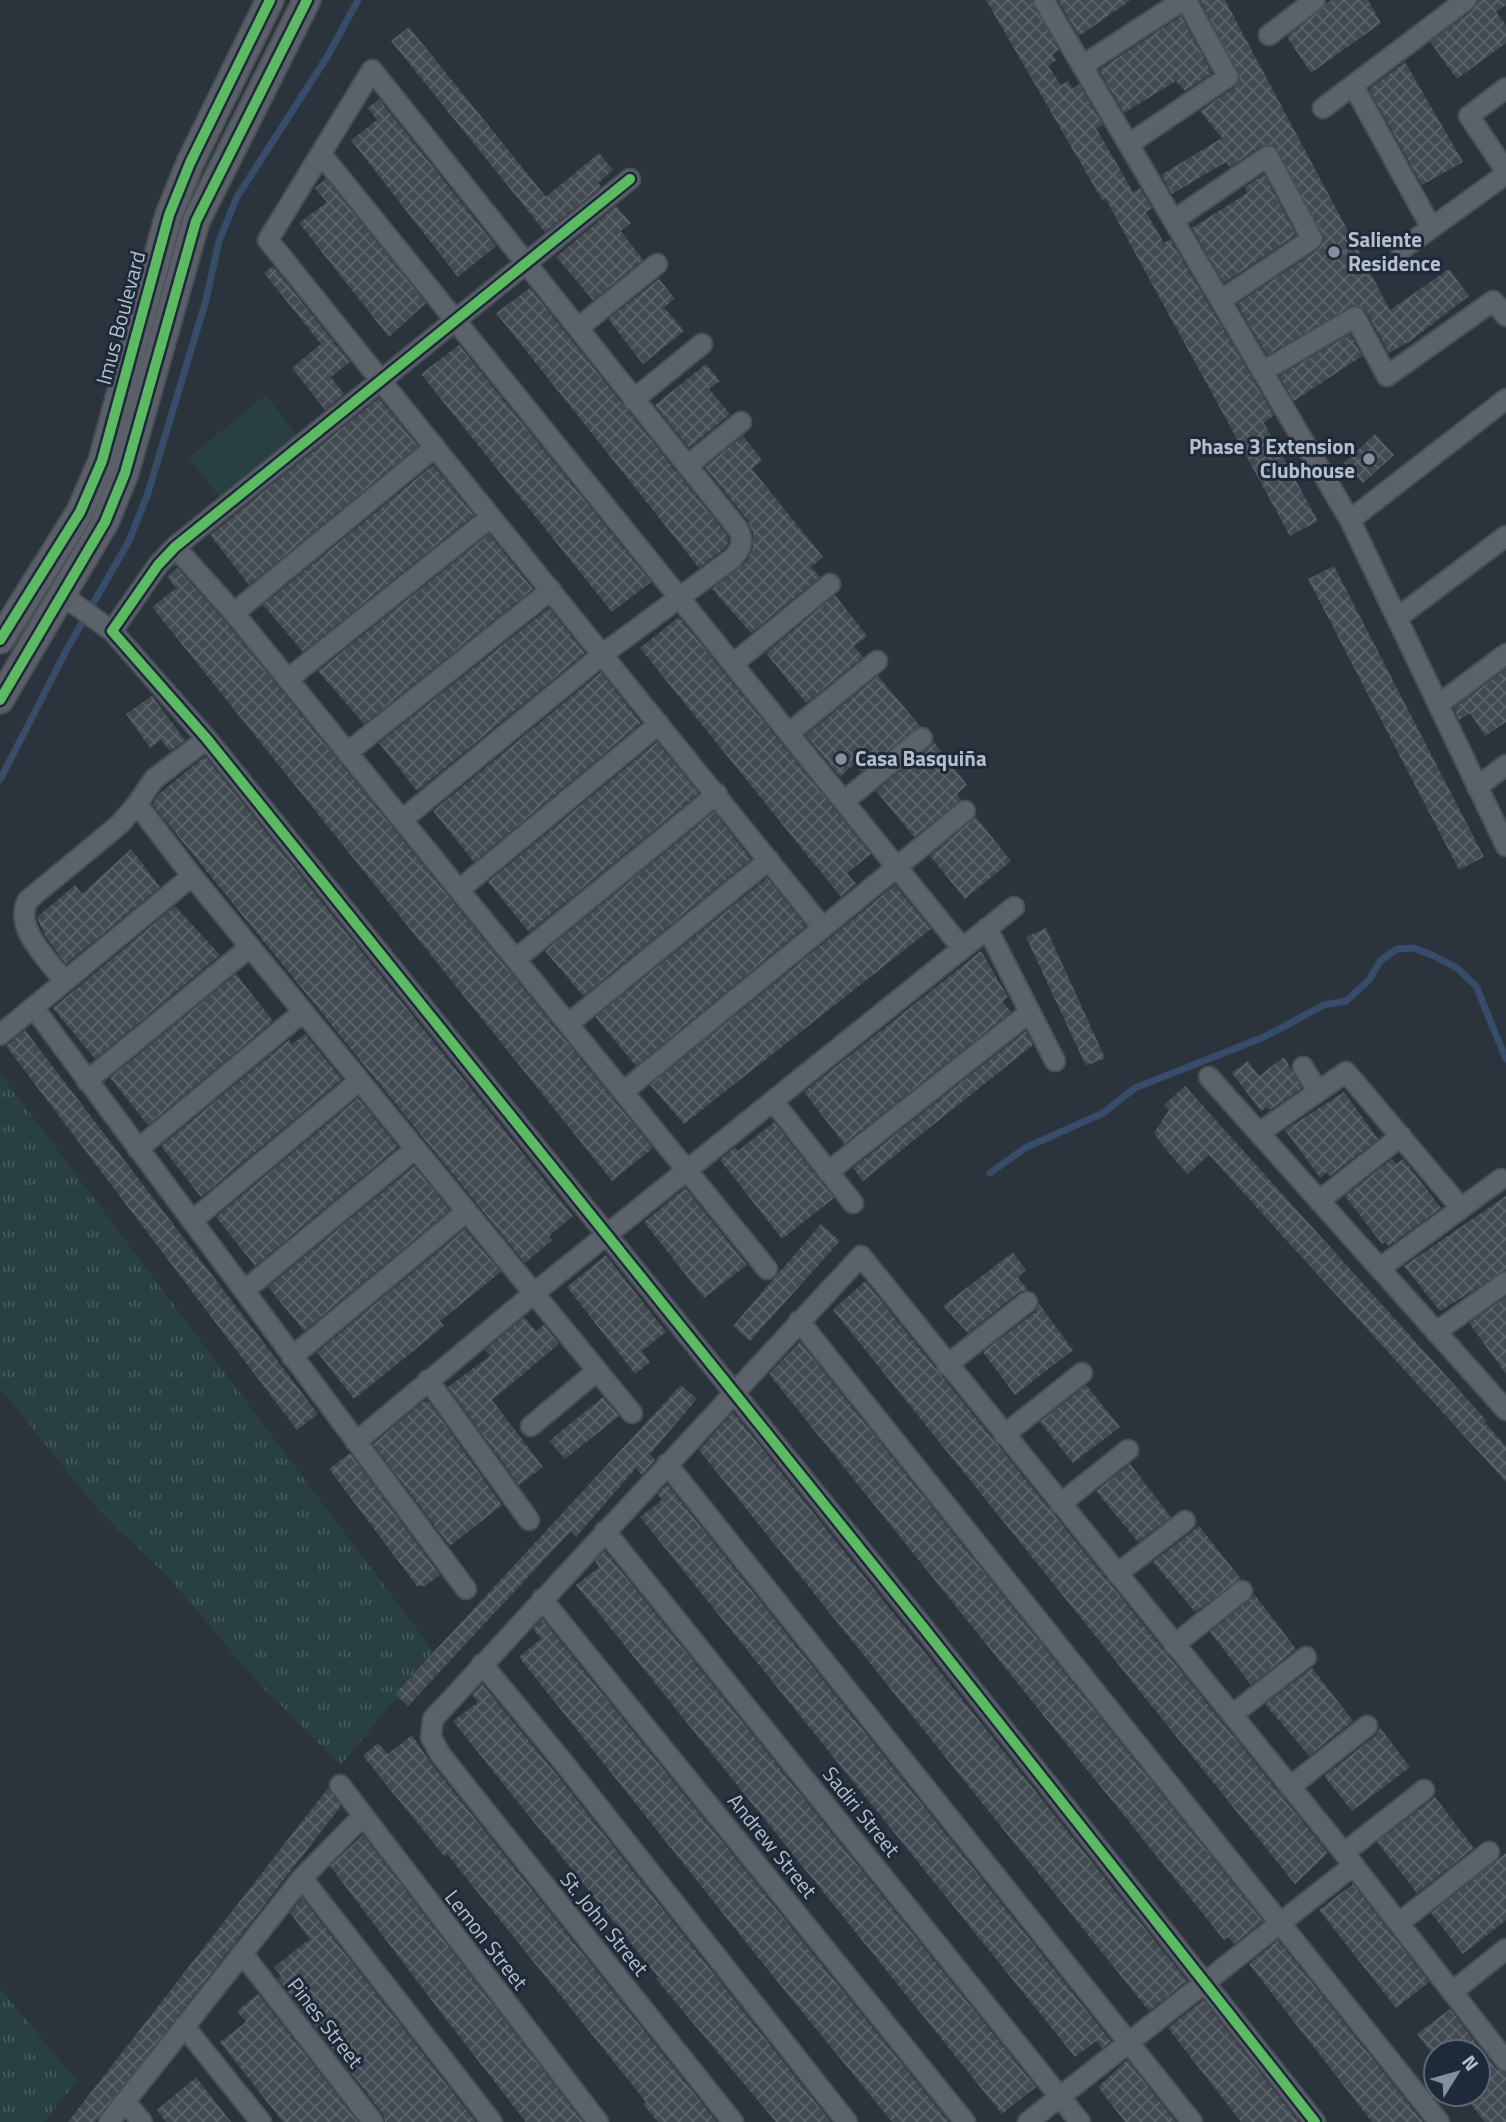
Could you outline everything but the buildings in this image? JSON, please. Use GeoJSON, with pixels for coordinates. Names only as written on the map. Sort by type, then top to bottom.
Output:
{"type":"FeatureCollection","features":[{"type":"Feature","properties":{"kind":"main road","name":"Imus Boulevard"},"geometry":{"type":"LineString","coordinates":[[0,639],[80,512],[102,461],[169,215],[190,163],[270,0]]}},
{"type":"Feature","properties":{"kind":"main road"},"geometry":{"type":"LineString","coordinates":[[0,699],[69,600],[105,522],[124,473],[196,221],[307,0]]}},
{"type":"Feature","properties":{"kind":"street"},"geometry":{"type":"LineString","coordinates":[[1082,66],[1185,0],[1228,76],[1129,144]]}},
{"type":"Feature","properties":{"kind":"street"},"geometry":{"type":"LineString","coordinates":[[1323,108],[1466,0]]}},
{"type":"Feature","properties":{"kind":"street"},"geometry":{"type":"LineString","coordinates":[[1044,1],[1350,520],[1506,846]]}},
{"type":"Feature","properties":{"kind":"street"},"geometry":{"type":"LineString","coordinates":[[1269,35],[1308,2]]}},
{"type":"Feature","properties":{"kind":"street"},"geometry":{"type":"LineString","coordinates":[[402,820],[603,654],[733,558],[741,548],[743,539],[738,529],[527,261],[372,70],[268,240],[491,517],[551,590],[603,654],[659,723],[717,794],[823,928]]}},
{"type":"Feature","properties":{"kind":"street"},"geometry":{"type":"LineString","coordinates":[[1353,85],[1431,227]]}},
{"type":"Feature","properties":{"kind":"street"},"geometry":{"type":"LineString","coordinates":[[1402,249],[1506,172],[1469,116],[1506,88]]}},
{"type":"Feature","properties":{"kind":"street"},"geometry":{"type":"LineString","coordinates":[[321,154],[962,948]]}},
{"type":"Feature","properties":{"kind":"street"},"geometry":{"type":"LineString","coordinates":[[1174,220],[1268,156],[1312,239],[1221,300]]}},
{"type":"Feature","properties":{"kind":"street"},"geometry":{"type":"LineString","coordinates":[[104,625],[175,547],[630,179]]}},
{"type":"Feature","properties":{"kind":"street"},"geometry":{"type":"LineString","coordinates":[[578,328],[657,264]]}},
{"type":"Feature","properties":{"kind":"street"},"geometry":{"type":"LineString","coordinates":[[1262,372],[1355,317],[1387,376],[1493,301],[1506,316]]}},
{"type":"Feature","properties":{"kind":"street"},"geometry":{"type":"LineString","coordinates":[[634,400],[702,344]]}},
{"type":"Feature","properties":{"kind":"street"},"geometry":{"type":"LineString","coordinates":[[1350,520],[1506,399]]}},
{"type":"Feature","properties":{"kind":"street"},"geometry":{"type":"LineString","coordinates":[[687,466],[741,422]]}},
{"type":"Feature","properties":{"kind":"street"},"geometry":{"type":"LineString","coordinates":[[234,613],[435,447]]}},
{"type":"Feature","properties":{"kind":"street"},"geometry":{"type":"LineString","coordinates":[[288,679],[491,517]]}},
{"type":"Feature","properties":{"kind":"street"},"geometry":{"type":"LineString","coordinates":[[1396,618],[1506,536]]}},
{"type":"Feature","properties":{"kind":"street"},"geometry":{"type":"LineString","coordinates":[[175,547],[234,613],[766,1269]]}},
{"type":"Feature","properties":{"kind":"street"},"geometry":{"type":"LineString","coordinates":[[733,664],[830,584]]}},
{"type":"Feature","properties":{"kind":"street"},"geometry":{"type":"LineString","coordinates":[[348,753],[551,590]]}},
{"type":"Feature","properties":{"kind":"street"},"geometry":{"type":"LineString","coordinates":[[69,600],[104,625],[207,738],[733,1391],[1315,2122]]}},
{"type":"Feature","properties":{"kind":"street"},"geometry":{"type":"LineString","coordinates":[[1438,705],[1506,654]]}},
{"type":"Feature","properties":{"kind":"street"},"geometry":{"type":"LineString","coordinates":[[789,733],[877,661]]}},
{"type":"Feature","properties":{"kind":"street"},"geometry":{"type":"LineString","coordinates":[[459,890],[659,723]]}},
{"type":"Feature","properties":{"kind":"street"},"geometry":{"type":"LineString","coordinates":[[64,981],[24,926],[22,912],[28,900],[120,824],[154,779],[207,738]]}},
{"type":"Feature","properties":{"kind":"street"},"geometry":{"type":"LineString","coordinates":[[844,802],[922,738]]}},
{"type":"Feature","properties":{"kind":"street"},"geometry":{"type":"LineString","coordinates":[[1477,787],[1506,765]]}},
{"type":"Feature","properties":{"kind":"street"},"geometry":{"type":"LineString","coordinates":[[516,959],[717,794]]}},
{"type":"Feature","properties":{"kind":"street"},"geometry":{"type":"LineString","coordinates":[[137,804],[192,876],[632,1413]]}},
{"type":"Feature","properties":{"kind":"street"},"geometry":{"type":"LineString","coordinates":[[623,1092],[965,811]]}},
{"type":"Feature","properties":{"kind":"street"},"geometry":{"type":"LineString","coordinates":[[568,1024],[769,860]]}},
{"type":"Feature","properties":{"kind":"street"},"geometry":{"type":"LineString","coordinates":[[0,1035],[192,876]]}},
{"type":"Feature","properties":{"kind":"street"},"geometry":{"type":"LineString","coordinates":[[356,1442],[533,1294],[1014,907]]}},
{"type":"Feature","properties":{"kind":"street"},"geometry":{"type":"LineString","coordinates":[[987,928],[1055,1061]]}},
{"type":"Feature","properties":{"kind":"street"},"geometry":{"type":"LineString","coordinates":[[87,1081],[250,947]]}},
{"type":"Feature","properties":{"kind":"street"},"geometry":{"type":"LineString","coordinates":[[34,1008],[466,1589]]}},
{"type":"Feature","properties":{"kind":"street"},"geometry":{"type":"LineString","coordinates":[[138,1149],[303,1012]]}},
{"type":"Feature","properties":{"kind":"street"},"geometry":{"type":"LineString","coordinates":[[828,1172],[1030,1012]]}},
{"type":"Feature","properties":{"kind":"street"},"geometry":{"type":"LineString","coordinates":[[1303,1067],[1318,1091]]}},
{"type":"Feature","properties":{"kind":"street"},"geometry":{"type":"LineString","coordinates":[[1259,1133],[1346,1072],[1461,1208]]}},
{"type":"Feature","properties":{"kind":"street"},"geometry":{"type":"LineString","coordinates":[[1209,1077],[1436,1332],[1503,1402]]}},
{"type":"Feature","properties":{"kind":"street"},"geometry":{"type":"LineString","coordinates":[[192,1221],[359,1081]]}},
{"type":"Feature","properties":{"kind":"street"},"geometry":{"type":"LineString","coordinates":[[772,1101],[853,1203]]}},
{"type":"Feature","properties":{"kind":"street"},"geometry":{"type":"LineString","coordinates":[[1320,1201],[1401,1136]]}},
{"type":"Feature","properties":{"kind":"street"},"geometry":{"type":"LineString","coordinates":[[244,1291],[415,1149]]}},
{"type":"Feature","properties":{"kind":"street"},"geometry":{"type":"LineString","coordinates":[[1380,1268],[1501,1179]]}},
{"type":"Feature","properties":{"kind":"street"},"geometry":{"type":"LineString","coordinates":[[292,1357],[466,1212]]}},
{"type":"Feature","properties":{"kind":"street"},"geometry":{"type":"LineString","coordinates":[[847,2122],[564,1763],[482,1664],[861,1256],[1349,1859],[1506,2061]]}},
{"type":"Feature","properties":{"kind":"street"},"geometry":{"type":"LineString","coordinates":[[1436,1332],[1506,1282]]}},
{"type":"Feature","properties":{"kind":"street"},"geometry":{"type":"LineString","coordinates":[[947,1365],[1027,1301]]}},
{"type":"Feature","properties":{"kind":"street"},"geometry":{"type":"LineString","coordinates":[[799,1321],[1282,1922],[1439,2122]]}},
{"type":"Feature","properties":{"kind":"street"},"geometry":{"type":"LineString","coordinates":[[531,1426],[597,1371]]}},
{"type":"Feature","properties":{"kind":"street"},"geometry":{"type":"LineString","coordinates":[[1004,1434],[1082,1373]]}},
{"type":"Feature","properties":{"kind":"street"},"geometry":{"type":"LineString","coordinates":[[428,1380],[529,1520]]}},
{"type":"Feature","properties":{"kind":"street"},"geometry":{"type":"LineString","coordinates":[[1060,1504],[1128,1450]]}},
{"type":"Feature","properties":{"kind":"street"},"geometry":{"type":"LineString","coordinates":[[667,1464],[1192,2122]]}},
{"type":"Feature","properties":{"kind":"street"},"geometry":{"type":"LineString","coordinates":[[1117,1574],[1185,1521]]}},
{"type":"Feature","properties":{"kind":"street","name":"Sadiri Street"},"geometry":{"type":"LineString","coordinates":[[605,1531],[1080,2122]]}},
{"type":"Feature","properties":{"kind":"street"},"geometry":{"type":"LineString","coordinates":[[1174,1644],[1242,1591]]}},
{"type":"Feature","properties":{"kind":"street","name":"Andrew Street"},"geometry":{"type":"LineString","coordinates":[[542,1599],[965,2122]]}},
{"type":"Feature","properties":{"kind":"street"},"geometry":{"type":"LineString","coordinates":[[1232,1715],[1306,1657]]}},
{"type":"Feature","properties":{"kind":"street","name":"St. John Street"},"geometry":{"type":"LineString","coordinates":[[482,1664],[433,1718],[431,1737],[440,1754],[733,2122]]}},
{"type":"Feature","properties":{"kind":"street"},"geometry":{"type":"LineString","coordinates":[[1290,1787],[1367,1726]]}},
{"type":"Feature","properties":{"kind":"street","name":"Lemon Street"},"geometry":{"type":"LineString","coordinates":[[340,1785],[598,2122]]}},
{"type":"Feature","properties":{"kind":"street"},"geometry":{"type":"LineString","coordinates":[[1028,2122],[1282,1922],[1424,1790]]}},
{"type":"Feature","properties":{"kind":"street"},"geometry":{"type":"LineString","coordinates":[[109,2122],[302,1878],[362,1817]]}},
{"type":"Feature","properties":{"kind":"street"},"geometry":{"type":"LineString","coordinates":[[1399,1923],[1489,1852]]}},
{"type":"Feature","properties":{"kind":"street"},"geometry":{"type":"LineString","coordinates":[[302,1878],[492,2122]]}},
{"type":"Feature","properties":{"kind":"street"},"geometry":{"type":"LineString","coordinates":[[1452,1992],[1506,1949]]}},
{"type":"Feature","properties":{"kind":"street","name":"Pines Street"},"geometry":{"type":"LineString","coordinates":[[242,1953],[373,2122]]}},
{"type":"Feature","properties":{"kind":"street"},"geometry":{"type":"LineString","coordinates":[[184,2026],[261,2122]]}},
{"type":"Feature","properties":{"kind":"street"},"geometry":{"type":"LineString","coordinates":[[126,2103],[142,2122]]}},
{"type":"Feature","properties":{"kind":"green space"},"geometry":{"type":"Polygon","coordinates":[[[266,395],[300,439],[223,501],[188,458],[266,395]]]}},
{"type":"Feature","properties":{"kind":"green space"},"geometry":{"type":"Polygon","coordinates":[[[0,1073],[434,1652],[341,1765],[260,1685],[167,1576],[99,1511],[0,1388],[0,1073]]]}},
{"type":"Feature","properties":{"kind":"green space"},"geometry":{"type":"Polygon","coordinates":[[[0,1988],[77,2081],[44,2122],[0,2122],[0,1988]]]}},
{"type":"Feature","properties":{"kind":"waterway"},"geometry":{"type":"LineString","coordinates":[[0,780],[67,649],[129,541],[147,496],[206,300],[219,241],[237,197],[327,57],[358,0]]}},
{"type":"Feature","properties":{"kind":"waterway"},"geometry":{"type":"LineString","coordinates":[[990,1173],[1025,1148],[1103,1113],[1135,1088],[1264,1037],[1324,1005],[1346,1001],[1369,980],[1381,960],[1397,949],[1414,948],[1434,956],[1457,968],[1476,986],[1506,1059]]}},
{"type":"Feature","properties":{"kind":"cycle path"},"geometry":{"type":"LineString","coordinates":[[0,640],[80,512],[102,461],[169,215],[190,163],[270,0]]}},
{"type":"Feature","properties":{"kind":"cycle path"},"geometry":{"type":"LineString","coordinates":[[0,700],[105,522],[125,473],[196,221],[307,0]]}},
{"type":"Feature","properties":{"kind":"cycle path"},"geometry":{"type":"LineString","coordinates":[[630,179],[175,547],[158,565],[112,631],[207,739],[923,1627],[1315,2122]]}},
{"type":"Feature","properties":{"kind":"place","name":"Saliente Residence"},"geometry":{"type":"Point","coordinates":[1334,252]}},
{"type":"Feature","properties":{"kind":"place","name":"Phase 3 Extension Clubhouse"},"geometry":{"type":"Point","coordinates":[1369,459]}},
{"type":"Feature","properties":{"kind":"place","name":"Casa Basquiña"},"geometry":{"type":"Point","coordinates":[841,759]}}]}
